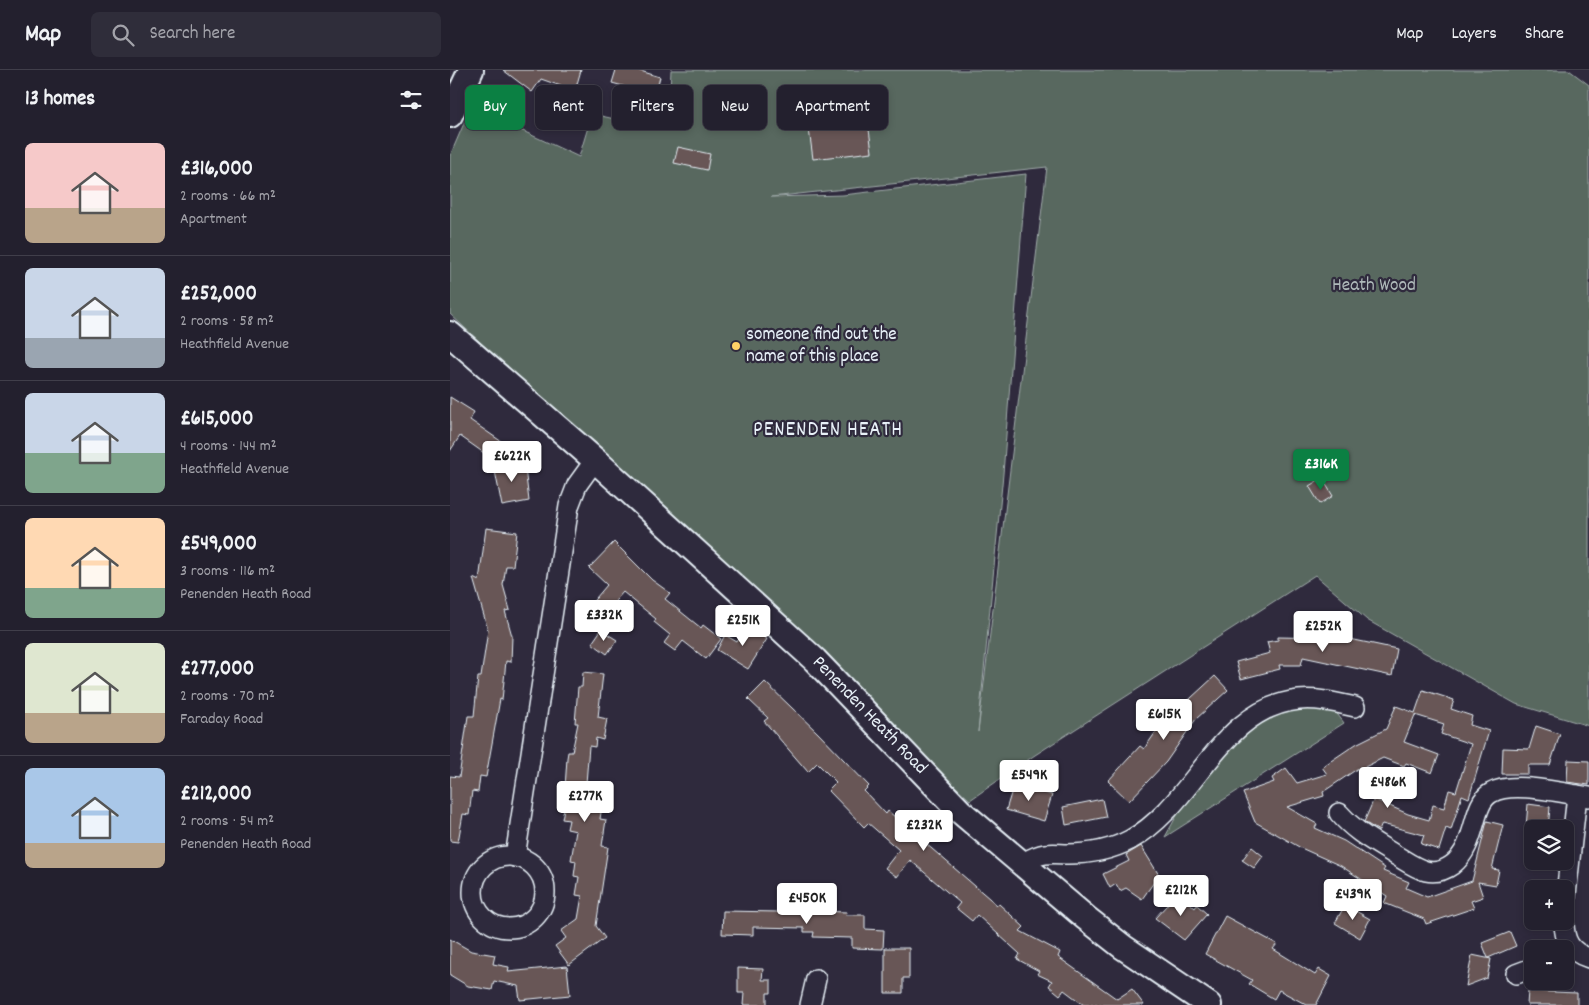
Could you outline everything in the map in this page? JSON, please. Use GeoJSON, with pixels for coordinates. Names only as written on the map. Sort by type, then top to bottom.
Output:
{"type":"FeatureCollection","features":[{"type":"Feature","properties":{"kind":"street"},"geometry":{"type":"LineString","coordinates":[[450,115],[471,70]]}},
{"type":"Feature","properties":{"kind":"street","name":"Penenden Heath Road"},"geometry":{"type":"LineString","coordinates":[[450,334],[595,460],[816,660],[961,812],[1021,864],[1123,947],[1209,1005]]}},
{"type":"Feature","properties":{"kind":"street"},"geometry":{"type":"LineString","coordinates":[[515,857],[569,506],[577,485],[595,460]]}},
{"type":"Feature","properties":{"kind":"street"},"geometry":{"type":"LineString","coordinates":[[1021,864],[1045,854],[1091,853],[1130,840],[1157,822],[1234,733],[1252,717],[1268,708],[1286,701],[1302,699],[1329,701],[1355,707]]}},
{"type":"Feature","properties":{"kind":"street"},"geometry":{"type":"LineString","coordinates":[[1339,813],[1361,835],[1416,868],[1430,872],[1449,867],[1466,850],[1482,802],[1491,793],[1514,788],[1583,796],[1569,880]]}},
{"type":"Feature","properties":{"kind":"street"},"geometry":{"type":"LineString","coordinates":[[1565,930],[1566,940],[1575,954]]}},
{"type":"Feature","properties":{"kind":"street"},"geometry":{"type":"LineString","coordinates":[[810,1005],[816,979]]}},
{"type":"Feature","properties":{"kind":"green space","name":"Heath Wood"},"geometry":{"type":"Polygon","coordinates":[[[671,70],[1569,70],[1589,85],[1589,726],[1516,704],[1367,620],[1315,575],[1035,755],[970,800],[450,314],[450,156],[465,121],[465,130],[521,130],[579,157],[587,130],[602,130],[602,116],[612,118],[612,130],[693,130],[693,85],[670,85],[671,70]],[[1047,167],[771,197],[843,195],[1026,174],[1003,474],[978,732],[1047,167]]]}},
{"type":"Feature","properties":{"kind":"green space"},"geometry":{"type":"Polygon","coordinates":[[[1290,708],[1335,711],[1344,723],[1165,837],[1181,808],[1244,731],[1290,708]]]}},
{"type":"Feature","properties":{"kind":"building"},"geometry":{"type":"Polygon","coordinates":[[[503,70],[581,70],[577,85],[558,85],[541,79],[535,85],[532,92],[503,70]]]}},
{"type":"Feature","properties":{"kind":"building"},"geometry":{"type":"Polygon","coordinates":[[[616,70],[637,70],[660,77],[658,85],[619,85],[612,83],[616,70]]]}},
{"type":"Feature","properties":{"kind":"building"},"geometry":{"type":"Polygon","coordinates":[[[809,130],[869,130],[872,152],[813,159],[809,130]]]}},
{"type":"Feature","properties":{"kind":"building"},"geometry":{"type":"Polygon","coordinates":[[[678,147],[710,154],[707,170],[674,163],[678,147]]]}},
{"type":"Feature","properties":{"kind":"building"},"geometry":{"type":"Polygon","coordinates":[[[450,397],[474,412],[470,420],[502,442],[491,458],[460,436],[450,451],[450,397]]]}},
{"type":"Feature","properties":{"kind":"building"},"geometry":{"type":"Polygon","coordinates":[[[524,460],[529,501],[502,506],[494,466],[524,460]]]}},
{"type":"Feature","properties":{"kind":"building"},"geometry":{"type":"Polygon","coordinates":[[[1322,478],[1333,496],[1320,504],[1309,486],[1322,478]]]}},
{"type":"Feature","properties":{"kind":"building"},"geometry":{"type":"Polygon","coordinates":[[[486,528],[517,532],[513,566],[506,566],[503,585],[510,610],[505,611],[512,636],[511,662],[506,661],[502,700],[500,699],[486,777],[480,776],[478,792],[472,791],[469,815],[463,814],[458,842],[450,841],[450,776],[459,777],[468,716],[474,716],[478,677],[481,677],[488,630],[473,578],[479,581],[486,528]]]}},
{"type":"Feature","properties":{"kind":"building"},"geometry":{"type":"Polygon","coordinates":[[[614,542],[652,580],[670,593],[665,599],[701,628],[703,625],[721,639],[706,659],[683,641],[675,651],[664,643],[670,635],[654,622],[656,619],[623,592],[593,627],[576,626],[576,611],[585,611],[607,585],[589,568],[614,542]]]}},
{"type":"Feature","properties":{"kind":"building"},"geometry":{"type":"Polygon","coordinates":[[[1336,611],[1350,614],[1345,638],[1397,649],[1392,676],[1303,657],[1301,665],[1279,665],[1280,669],[1241,679],[1236,662],[1270,653],[1267,642],[1278,640],[1278,637],[1330,638],[1336,611]]]}},
{"type":"Feature","properties":{"kind":"building"},"geometry":{"type":"Polygon","coordinates":[[[747,626],[767,639],[748,669],[717,650],[725,635],[737,642],[747,626]]]}},
{"type":"Feature","properties":{"kind":"building"},"geometry":{"type":"Polygon","coordinates":[[[601,630],[617,640],[607,654],[592,643],[601,630]]]}},
{"type":"Feature","properties":{"kind":"building"},"geometry":{"type":"Polygon","coordinates":[[[583,672],[603,674],[598,717],[607,719],[603,740],[596,738],[595,747],[589,746],[585,796],[603,799],[600,819],[606,820],[602,846],[608,847],[596,926],[605,938],[569,965],[555,946],[566,938],[561,931],[578,919],[582,896],[576,895],[579,877],[574,876],[576,861],[571,860],[576,831],[567,829],[569,820],[562,819],[568,788],[565,788],[567,758],[568,752],[572,752],[578,723],[575,723],[578,687],[582,687],[583,672]]]}},
{"type":"Feature","properties":{"kind":"building"},"geometry":{"type":"Polygon","coordinates":[[[1215,676],[1228,690],[1196,719],[1166,762],[1129,801],[1108,781],[1140,746],[1144,749],[1174,706],[1179,709],[1215,676]]]}},
{"type":"Feature","properties":{"kind":"building"},"geometry":{"type":"Polygon","coordinates":[[[765,682],[869,786],[864,791],[886,814],[888,811],[997,905],[999,904],[1024,927],[1020,931],[1060,952],[1058,957],[1117,999],[1132,989],[1144,1005],[1084,1005],[1064,990],[1060,995],[1049,986],[1052,981],[1037,974],[1039,971],[1017,959],[1020,954],[977,915],[972,921],[956,908],[960,903],[910,860],[897,877],[885,868],[899,850],[868,823],[864,827],[828,790],[836,782],[817,763],[808,772],[764,721],[768,718],[748,699],[765,682]]]}},
{"type":"Feature","properties":{"kind":"building"},"geometry":{"type":"Polygon","coordinates":[[[1423,690],[1454,700],[1451,709],[1472,716],[1470,725],[1489,731],[1469,798],[1462,795],[1451,830],[1446,828],[1439,850],[1421,844],[1424,835],[1382,824],[1379,831],[1364,822],[1374,799],[1408,814],[1429,820],[1433,805],[1444,808],[1449,790],[1456,792],[1471,744],[1441,734],[1444,724],[1415,715],[1404,742],[1439,755],[1432,773],[1406,763],[1404,766],[1383,758],[1361,769],[1360,767],[1323,792],[1324,796],[1287,807],[1317,824],[1315,828],[1344,841],[1385,868],[1383,871],[1409,882],[1406,888],[1427,897],[1472,881],[1487,821],[1503,825],[1492,869],[1499,870],[1496,885],[1478,882],[1483,897],[1471,901],[1474,908],[1426,924],[1424,919],[1384,903],[1387,896],[1341,866],[1301,848],[1255,822],[1243,793],[1274,782],[1272,778],[1286,768],[1297,783],[1327,774],[1322,767],[1356,744],[1386,729],[1396,706],[1415,713],[1423,690]]]}},
{"type":"Feature","properties":{"kind":"building"},"geometry":{"type":"Polygon","coordinates":[[[1536,726],[1560,734],[1550,765],[1528,765],[1528,774],[1502,774],[1503,748],[1529,749],[1536,726]]]}},
{"type":"Feature","properties":{"kind":"building"},"geometry":{"type":"Polygon","coordinates":[[[1568,760],[1589,761],[1589,785],[1567,782],[1568,760]]]}},
{"type":"Feature","properties":{"kind":"building"},"geometry":{"type":"Polygon","coordinates":[[[1014,784],[1052,795],[1044,821],[1006,810],[1014,784]]]}},
{"type":"Feature","properties":{"kind":"building"},"geometry":{"type":"Polygon","coordinates":[[[1102,799],[1106,817],[1066,825],[1063,807],[1102,799]]]}},
{"type":"Feature","properties":{"kind":"building"},"geometry":{"type":"Polygon","coordinates":[[[1528,804],[1550,807],[1549,820],[1527,820],[1528,804]]]}},
{"type":"Feature","properties":{"kind":"building"},"geometry":{"type":"Polygon","coordinates":[[[1141,846],[1159,875],[1142,899],[1126,888],[1120,891],[1116,884],[1110,888],[1103,874],[1129,861],[1126,855],[1141,846]]]}},
{"type":"Feature","properties":{"kind":"building"},"geometry":{"type":"Polygon","coordinates":[[[1252,847],[1263,856],[1254,868],[1242,860],[1252,847]]]}},
{"type":"Feature","properties":{"kind":"building"},"geometry":{"type":"Polygon","coordinates":[[[1178,893],[1195,908],[1197,905],[1207,914],[1184,940],[1155,918],[1178,893]]]}},
{"type":"Feature","properties":{"kind":"building"},"geometry":{"type":"Polygon","coordinates":[[[1345,905],[1370,919],[1360,938],[1335,923],[1345,905]]]}},
{"type":"Feature","properties":{"kind":"building"},"geometry":{"type":"Polygon","coordinates":[[[779,910],[847,912],[846,915],[865,915],[865,929],[884,930],[883,949],[852,948],[852,938],[813,937],[814,932],[804,932],[804,928],[753,927],[753,935],[722,934],[723,911],[779,912],[779,910]]]}},
{"type":"Feature","properties":{"kind":"building"},"geometry":{"type":"Polygon","coordinates":[[[1225,916],[1277,944],[1273,949],[1315,975],[1319,969],[1331,976],[1316,1005],[1307,1005],[1279,990],[1274,999],[1249,984],[1252,980],[1205,954],[1225,916]]]}},
{"type":"Feature","properties":{"kind":"building"},"geometry":{"type":"Polygon","coordinates":[[[1510,932],[1516,946],[1488,958],[1482,943],[1510,932]]]}},
{"type":"Feature","properties":{"kind":"building"},"geometry":{"type":"Polygon","coordinates":[[[450,939],[471,951],[495,955],[493,964],[509,967],[508,972],[567,966],[570,995],[520,1000],[518,986],[494,981],[492,990],[468,986],[450,975],[450,939]]]}},
{"type":"Feature","properties":{"kind":"building"},"geometry":{"type":"Polygon","coordinates":[[[885,948],[909,948],[909,978],[903,978],[903,993],[885,993],[885,948]]]}},
{"type":"Feature","properties":{"kind":"building"},"geometry":{"type":"Polygon","coordinates":[[[1472,955],[1491,959],[1487,978],[1466,986],[1472,955]]]}},
{"type":"Feature","properties":{"kind":"building"},"geometry":{"type":"Polygon","coordinates":[[[738,968],[763,969],[762,980],[771,980],[771,993],[767,993],[767,1005],[743,1005],[744,993],[738,993],[738,968]]]}},
{"type":"Feature","properties":{"kind":"building"},"geometry":{"type":"Polygon","coordinates":[[[1528,991],[1577,993],[1577,1005],[1527,1005],[1528,991]]]}},
{"type":"Feature","properties":{"kind":"place","name":"someone find out the name of this place"},"geometry":{"type":"Point","coordinates":[736,346]}},
{"type":"Feature","properties":{"kind":"district","name":"PENENDEN HEATH"},"geometry":{"type":"Point","coordinates":[828,431]}}]}
